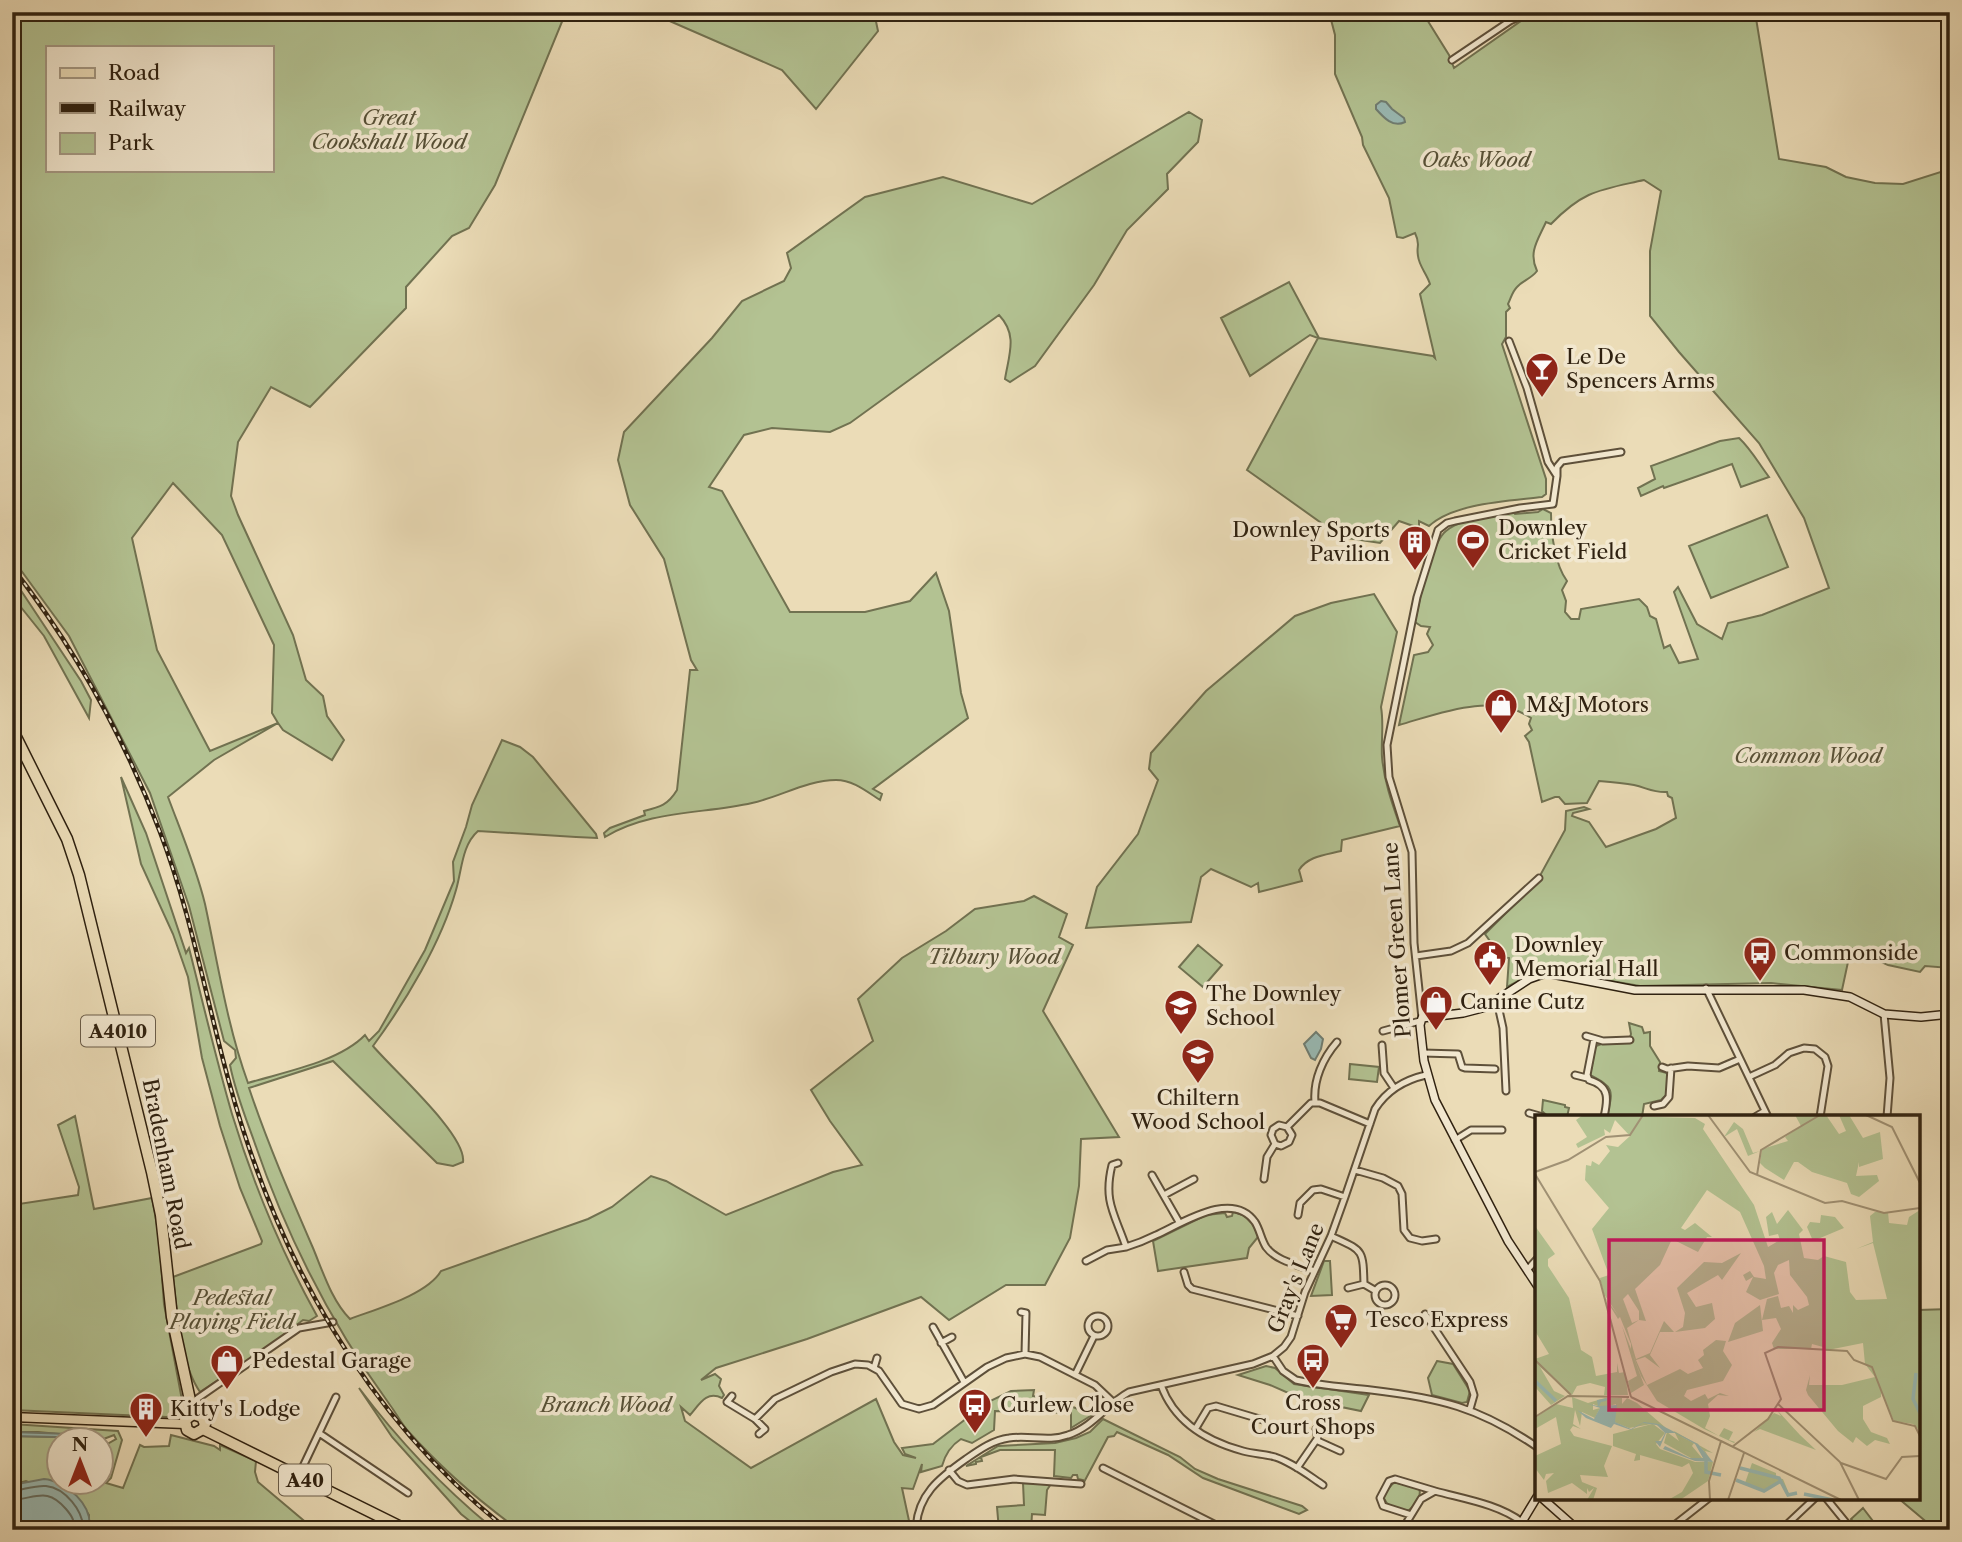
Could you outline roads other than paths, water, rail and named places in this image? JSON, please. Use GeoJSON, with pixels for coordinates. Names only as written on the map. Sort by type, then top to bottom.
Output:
{"type":"FeatureCollection","features":[{"type":"Feature","properties":{"kind":"highway","name":"Bradenham Road"},"geometry":{"type":"LineString","coordinates":[[12,729],[66,839],[79,875],[152,1172],[161,1215],[172,1317],[192,1408]]}},
{"type":"Feature","properties":{"kind":"highway"},"geometry":{"type":"LineString","coordinates":[[185,1424],[192,1408]]}},
{"type":"Feature","properties":{"kind":"highway","name":"A40"},"geometry":{"type":"LineString","coordinates":[[192,1408],[204,1420],[203,1429]]}},
{"type":"Feature","properties":{"kind":"highway","name":"A40"},"geometry":{"type":"LineString","coordinates":[[185,1424],[187,1430],[194,1434],[203,1429]]}},
{"type":"Feature","properties":{"kind":"highway","name":"A40"},"geometry":{"type":"LineString","coordinates":[[203,1429],[407,1530]]}},
{"type":"Feature","properties":{"kind":"main road","name":"A40"},"geometry":{"type":"LineString","coordinates":[[12,1416],[185,1424]]}},
{"type":"Feature","properties":{"kind":"street"},"geometry":{"type":"LineString","coordinates":[[1452,61],[1510,22],[1530,12]]}},
{"type":"Feature","properties":{"kind":"street"},"geometry":{"type":"LineString","coordinates":[[1509,341],[1527,388],[1549,467],[1557,476]]}},
{"type":"Feature","properties":{"kind":"street"},"geometry":{"type":"LineString","coordinates":[[1557,476],[1557,467],[1562,461],[1621,452]]}},
{"type":"Feature","properties":{"kind":"street","name":"Plomer Green Lane"},"geometry":{"type":"LineString","coordinates":[[1535,1281],[1518,1259],[1455,1140],[1426,1075],[1416,957],[1412,852],[1389,778],[1387,745],[1420,588],[1441,527],[1447,523],[1498,512],[1553,504],[1557,476]]}},
{"type":"Feature","properties":{"kind":"street"},"geometry":{"type":"LineString","coordinates":[[1416,957],[1451,951],[1468,943],[1539,878]]}},
{"type":"Feature","properties":{"kind":"street"},"geometry":{"type":"LineString","coordinates":[[1383,1031],[1421,1019],[1463,1013],[1497,1001],[1510,990],[1543,974],[1635,989],[1804,990],[1850,997],[1884,1014],[1922,1017],[1950,1014]]}},
{"type":"Feature","properties":{"kind":"street"},"geometry":{"type":"LineString","coordinates":[[1706,988],[1767,1114]]}},
{"type":"Feature","properties":{"kind":"street"},"geometry":{"type":"LineString","coordinates":[[1497,1001],[1503,1028],[1506,1091]]}},
{"type":"Feature","properties":{"kind":"street"},"geometry":{"type":"LineString","coordinates":[[1884,1014],[1890,1078],[1887,1115]]}},
{"type":"Feature","properties":{"kind":"street"},"geometry":{"type":"LineString","coordinates":[[1586,1036],[1630,1041]]}},
{"type":"Feature","properties":{"kind":"street"},"geometry":{"type":"LineString","coordinates":[[1587,1078],[1594,1039]]}},
{"type":"Feature","properties":{"kind":"street"},"geometry":{"type":"LineString","coordinates":[[1315,1102],[1314,1091],[1321,1068],[1337,1042]]}},
{"type":"Feature","properties":{"kind":"street"},"geometry":{"type":"LineString","coordinates":[[1382,1045],[1384,1073],[1394,1088],[1410,1079],[1426,1075]]}},
{"type":"Feature","properties":{"kind":"street"},"geometry":{"type":"LineString","coordinates":[[1749,1077],[1775,1065],[1789,1053],[1804,1048],[1815,1049],[1825,1057],[1828,1066],[1820,1115]]}},
{"type":"Feature","properties":{"kind":"street"},"geometry":{"type":"LineString","coordinates":[[1423,1053],[1453,1052],[1458,1054],[1460,1063],[1465,1068],[1495,1069]]}},
{"type":"Feature","properties":{"kind":"street"},"geometry":{"type":"LineString","coordinates":[[1662,1067],[1718,1068],[1740,1059]]}},
{"type":"Feature","properties":{"kind":"street"},"geometry":{"type":"LineString","coordinates":[[1654,1106],[1663,1104],[1670,1097],[1671,1068]]}},
{"type":"Feature","properties":{"kind":"street"},"geometry":{"type":"LineString","coordinates":[[1575,1075],[1601,1084],[1606,1092],[1604,1115]]}},
{"type":"Feature","properties":{"kind":"street","name":"Gray's Lane"},"geometry":{"type":"LineString","coordinates":[[916,1530],[923,1498],[931,1486],[949,1470],[985,1446],[1013,1437],[1052,1438],[1068,1435],[1090,1424],[1113,1402],[1129,1392],[1254,1364],[1273,1356],[1287,1342],[1298,1316],[1314,1271],[1331,1236],[1380,1101],[1394,1088]]}},
{"type":"Feature","properties":{"kind":"street"},"geometry":{"type":"LineString","coordinates":[[1287,1127],[1315,1102],[1370,1124]]}},
{"type":"Feature","properties":{"kind":"street"},"geometry":{"type":"LineString","coordinates":[[1529,1113],[1536,1115]]}},
{"type":"Feature","properties":{"kind":"street"},"geometry":{"type":"LineString","coordinates":[[1455,1140],[1471,1130],[1500,1130],[1497,1122]]}},
{"type":"Feature","properties":{"kind":"street"},"geometry":{"type":"LineString","coordinates":[[1279,1125],[1287,1127],[1292,1135],[1289,1142],[1282,1146],[1276,1144],[1271,1139],[1272,1131],[1279,1125]]}},
{"type":"Feature","properties":{"kind":"street"},"geometry":{"type":"LineString","coordinates":[[1264,1179],[1267,1157],[1276,1144]]}},
{"type":"Feature","properties":{"kind":"street"},"geometry":{"type":"LineString","coordinates":[[1113,1164],[1109,1176],[1107,1208],[1126,1247]]}},
{"type":"Feature","properties":{"kind":"street"},"geometry":{"type":"LineString","coordinates":[[1355,1170],[1383,1178],[1398,1186],[1402,1194],[1404,1230],[1410,1238],[1422,1241],[1436,1239]]}},
{"type":"Feature","properties":{"kind":"street"},"geometry":{"type":"LineString","coordinates":[[1152,1175],[1180,1222]]}},
{"type":"Feature","properties":{"kind":"street"},"geometry":{"type":"LineString","coordinates":[[1164,1195],[1194,1179]]}},
{"type":"Feature","properties":{"kind":"street"},"geometry":{"type":"LineString","coordinates":[[1298,1214],[1303,1198],[1313,1190],[1321,1189],[1345,1197]]}},
{"type":"Feature","properties":{"kind":"street"},"geometry":{"type":"LineString","coordinates":[[1086,1262],[1107,1250],[1126,1247],[1180,1222],[1213,1210],[1231,1209],[1243,1212],[1254,1220],[1264,1243],[1272,1253],[1314,1271]]}},
{"type":"Feature","properties":{"kind":"street"},"geometry":{"type":"LineString","coordinates":[[1331,1236],[1362,1254],[1364,1284]]}},
{"type":"Feature","properties":{"kind":"street"},"geometry":{"type":"LineString","coordinates":[[1528,1269],[1535,1261]]}},
{"type":"Feature","properties":{"kind":"street"},"geometry":{"type":"LineString","coordinates":[[1184,1272],[1192,1289],[1298,1316]]}},
{"type":"Feature","properties":{"kind":"street"},"geometry":{"type":"LineString","coordinates":[[1348,1288],[1364,1284],[1376,1291]]}},
{"type":"Feature","properties":{"kind":"street"},"geometry":{"type":"LineString","coordinates":[[1021,1312],[1026,1313],[1025,1354]]}},
{"type":"Feature","properties":{"kind":"street"},"geometry":{"type":"LineString","coordinates":[[1426,1314],[1470,1382],[1474,1395],[1470,1409]]}},
{"type":"Feature","properties":{"kind":"street"},"geometry":{"type":"LineString","coordinates":[[192,1408],[299,1328],[333,1322]]}},
{"type":"Feature","properties":{"kind":"street"},"geometry":{"type":"LineString","coordinates":[[933,1328],[964,1382]]}},
{"type":"Feature","properties":{"kind":"street"},"geometry":{"type":"LineString","coordinates":[[1075,1375],[1094,1336]]}},
{"type":"Feature","properties":{"kind":"street"},"geometry":{"type":"LineString","coordinates":[[941,1343],[952,1337]]}},
{"type":"Feature","properties":{"kind":"street"},"geometry":{"type":"LineString","coordinates":[[755,1419],[775,1399],[831,1371],[855,1364],[874,1368],[884,1376],[902,1404],[919,1409],[933,1405],[997,1362],[1025,1354],[1040,1357],[1101,1389],[1113,1402]]}},
{"type":"Feature","properties":{"kind":"street"},"geometry":{"type":"LineString","coordinates":[[1273,1356],[1283,1371],[1296,1380],[1414,1396],[1470,1409],[1507,1427],[1535,1446]]}},
{"type":"Feature","properties":{"kind":"street"},"geometry":{"type":"LineString","coordinates":[[874,1368],[877,1358]]}},
{"type":"Feature","properties":{"kind":"street"},"geometry":{"type":"LineString","coordinates":[[1161,1385],[1178,1416],[1196,1429],[1223,1444],[1274,1457],[1323,1485]]}},
{"type":"Feature","properties":{"kind":"street"},"geometry":{"type":"LineString","coordinates":[[298,1477],[336,1396]]}},
{"type":"Feature","properties":{"kind":"street"},"geometry":{"type":"LineString","coordinates":[[732,1396],[727,1402],[755,1419],[765,1429],[759,1434]]}},
{"type":"Feature","properties":{"kind":"street"},"geometry":{"type":"LineString","coordinates":[[1196,1429],[1211,1406],[1223,1406],[1249,1418],[1263,1420]]}},
{"type":"Feature","properties":{"kind":"street"},"geometry":{"type":"LineString","coordinates":[[1297,1468],[1317,1439],[1316,1429]]}},
{"type":"Feature","properties":{"kind":"street"},"geometry":{"type":"LineString","coordinates":[[320,1433],[408,1493]]}},
{"type":"Feature","properties":{"kind":"street"},"geometry":{"type":"LineString","coordinates":[[1317,1439],[1340,1451]]}},
{"type":"Feature","properties":{"kind":"street"},"geometry":{"type":"LineString","coordinates":[[1103,1468],[1226,1530]]}},
{"type":"Feature","properties":{"kind":"street"},"geometry":{"type":"LineString","coordinates":[[949,1470],[958,1481],[967,1485],[1014,1479],[1077,1481]]}},
{"type":"Feature","properties":{"kind":"street"},"geometry":{"type":"LineString","coordinates":[[1411,1515],[1383,1506],[1380,1498],[1389,1481],[1395,1479],[1500,1510],[1519,1526],[1535,1500]]}},
{"type":"Feature","properties":{"kind":"street"},"geometry":{"type":"LineString","coordinates":[[1402,1530],[1421,1499],[1435,1491]]}},
{"type":"Feature","properties":{"kind":"street"},"geometry":{"type":"LineString","coordinates":[[1544,1500],[1578,1530]]}},
{"type":"Feature","properties":{"kind":"street"},"geometry":{"type":"LineString","coordinates":[[1668,1530],[1706,1500]]}},
{"type":"Feature","properties":{"kind":"street"},"geometry":{"type":"LineString","coordinates":[[1781,1530],[1813,1500]]}},
{"type":"Feature","properties":{"kind":"street"},"geometry":{"type":"LineString","coordinates":[[1828,1500],[1852,1530]]}},
{"type":"Feature","properties":{"kind":"water"},"geometry":{"type":"Polygon","coordinates":[[[1381,101],[1386,102],[1405,122],[1397,124],[1386,119],[1376,109],[1376,105],[1381,101]]]}},
{"type":"Feature","properties":{"kind":"water"},"geometry":{"type":"Polygon","coordinates":[[[1316,1032],[1323,1039],[1315,1060],[1311,1058],[1304,1044],[1316,1032]]]}},
{"type":"Feature","properties":{"kind":"water"},"geometry":{"type":"Polygon","coordinates":[[[12,1432],[46,1433],[46,1437],[12,1436],[12,1432]]]}},
{"type":"Feature","properties":{"kind":"water"},"geometry":{"type":"Polygon","coordinates":[[[44,1479],[46,1496],[77,1496],[87,1512],[89,1530],[12,1530],[12,1485],[44,1479]]]}},
{"type":"Feature","properties":{"kind":"railway"},"geometry":{"type":"LineString","coordinates":[[12,567],[77,661],[114,727],[146,797],[181,894],[229,1082],[249,1147],[272,1210],[300,1270],[332,1329],[369,1384],[411,1437],[457,1485],[508,1530]]}},
{"type":"Feature","properties":{"kind":"place","name":"Le De Spencers Arms"},"geometry":{"type":"Point","coordinates":[1542,399]}},
{"type":"Feature","properties":{"kind":"place","name":"Downley Cricket Field"},"geometry":{"type":"Point","coordinates":[1473,570]}},
{"type":"Feature","properties":{"kind":"place","name":"Downley Sports Pavilion"},"geometry":{"type":"Point","coordinates":[1415,572]}},
{"type":"Feature","properties":{"kind":"place","name":"M&J Motors"},"geometry":{"type":"Point","coordinates":[1501,735]}},
{"type":"Feature","properties":{"kind":"place","name":"Commonside"},"geometry":{"type":"Point","coordinates":[1760,983]}},
{"type":"Feature","properties":{"kind":"place","name":"Downley Memorial Hall"},"geometry":{"type":"Point","coordinates":[1490,987]}},
{"type":"Feature","properties":{"kind":"place","name":"Canine Cutz"},"geometry":{"type":"Point","coordinates":[1436,1032]}},
{"type":"Feature","properties":{"kind":"place","name":"The Downley School"},"geometry":{"type":"Point","coordinates":[1181,1036]}},
{"type":"Feature","properties":{"kind":"place","name":"Chiltern Wood School"},"geometry":{"type":"Point","coordinates":[1198,1085]}},
{"type":"Feature","properties":{"kind":"place","name":"Tesco Express"},"geometry":{"type":"Point","coordinates":[1341,1350]}},
{"type":"Feature","properties":{"kind":"place","name":"Cross Court Shops"},"geometry":{"type":"Point","coordinates":[1313,1390]}},
{"type":"Feature","properties":{"kind":"place","name":"Pedestal Garage"},"geometry":{"type":"Point","coordinates":[227,1391]}},
{"type":"Feature","properties":{"kind":"place","name":"Curlew Close"},"geometry":{"type":"Point","coordinates":[975,1435]}},
{"type":"Feature","properties":{"kind":"place","name":"Kitty's Lodge"},"geometry":{"type":"Point","coordinates":[146,1439]}},
{"type":"Feature","properties":{"kind":"park label","name":"Great Cookshall Wood"},"geometry":{"type":"Point","coordinates":[389,130]}},
{"type":"Feature","properties":{"kind":"park label","name":"Oaks Wood"},"geometry":{"type":"Point","coordinates":[1476,160]}},
{"type":"Feature","properties":{"kind":"park label","name":"Common Wood"},"geometry":{"type":"Point","coordinates":[1808,756]}},
{"type":"Feature","properties":{"kind":"park label","name":"Tilbury Wood"},"geometry":{"type":"Point","coordinates":[994,957]}},
{"type":"Feature","properties":{"kind":"park label","name":"Pedestal Playing Field"},"geometry":{"type":"Point","coordinates":[232,1310]}},
{"type":"Feature","properties":{"kind":"park label","name":"Branch Wood"},"geometry":{"type":"Point","coordinates":[606,1405]}}]}
